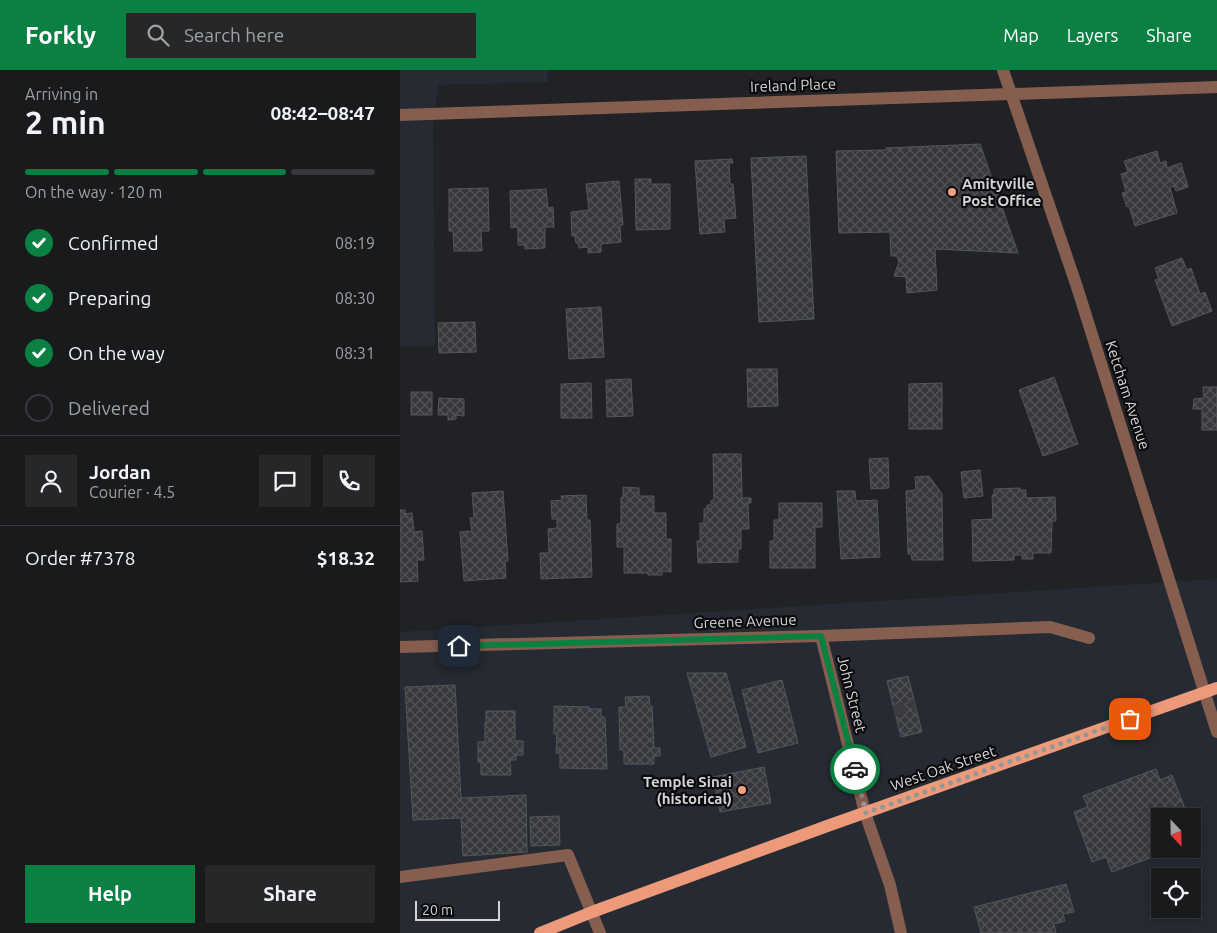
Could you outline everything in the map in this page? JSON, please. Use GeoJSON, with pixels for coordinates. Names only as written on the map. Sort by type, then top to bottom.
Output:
{"type":"FeatureCollection","features":[{"type":"Feature","properties":{"kind":"main road","name":"West Oak Street"},"geometry":{"type":"LineString","coordinates":[[540,933],[592,912],[1217,688]]}},
{"type":"Feature","properties":{"kind":"street","name":"Ketcham Avenue"},"geometry":{"type":"LineString","coordinates":[[1003,70],[1077,287],[1217,732]]}},
{"type":"Feature","properties":{"kind":"street","name":"Ireland Place"},"geometry":{"type":"LineString","coordinates":[[400,114],[1217,87]]}},
{"type":"Feature","properties":{"kind":"street","name":"Greene Avenue"},"geometry":{"type":"LineString","coordinates":[[400,647],[821,636],[1050,627],[1089,638]]}},
{"type":"Feature","properties":{"kind":"street","name":"John Street"},"geometry":{"type":"LineString","coordinates":[[821,636],[866,813],[890,885],[901,933]]}},
{"type":"Feature","properties":{"kind":"street"},"geometry":{"type":"LineString","coordinates":[[400,877],[568,855],[600,933]]}},
{"type":"Feature","properties":{"kind":"shaded area"},"geometry":{"type":"Polygon","coordinates":[[[400,70],[547,70],[548,82],[438,85],[433,129],[435,346],[400,347],[400,70]]]}},
{"type":"Feature","properties":{"kind":"shaded area"},"geometry":{"type":"Polygon","coordinates":[[[1217,579],[1217,933],[400,933],[400,632],[1217,579]]]}},
{"type":"Feature","properties":{"kind":"building"},"geometry":{"type":"Polygon","coordinates":[[[980,144],[1018,253],[935,249],[937,290],[907,293],[906,277],[894,276],[899,262],[897,256],[891,256],[890,232],[839,233],[836,151],[980,144]]]}},
{"type":"Feature","properties":{"kind":"building"},"geometry":{"type":"Polygon","coordinates":[[[1157,151],[1160,163],[1166,161],[1167,168],[1181,163],[1188,187],[1176,191],[1174,186],[1170,187],[1177,213],[1135,226],[1129,206],[1127,207],[1122,193],[1126,192],[1121,174],[1128,172],[1124,161],[1157,151]]]}},
{"type":"Feature","properties":{"kind":"building"},"geometry":{"type":"Polygon","coordinates":[[[806,156],[814,319],[759,322],[751,158],[806,156]]]}},
{"type":"Feature","properties":{"kind":"building"},"geometry":{"type":"Polygon","coordinates":[[[732,159],[733,163],[729,163],[730,184],[733,184],[736,218],[724,219],[725,232],[700,234],[695,161],[732,159]]]}},
{"type":"Feature","properties":{"kind":"building"},"geometry":{"type":"Polygon","coordinates":[[[635,179],[651,179],[651,184],[670,184],[670,229],[636,230],[635,179]]]}},
{"type":"Feature","properties":{"kind":"building"},"geometry":{"type":"Polygon","coordinates":[[[619,181],[623,225],[620,225],[621,242],[601,244],[601,252],[588,253],[588,247],[579,248],[575,236],[572,236],[571,212],[589,210],[586,184],[619,181]]]}},
{"type":"Feature","properties":{"kind":"building"},"geometry":{"type":"Polygon","coordinates":[[[488,188],[489,231],[481,231],[482,251],[454,251],[453,231],[449,231],[449,189],[488,188]]]}},
{"type":"Feature","properties":{"kind":"building"},"geometry":{"type":"Polygon","coordinates":[[[546,189],[548,208],[553,207],[554,227],[545,227],[545,248],[525,249],[525,245],[518,245],[518,227],[511,228],[510,191],[546,189]]]}},
{"type":"Feature","properties":{"kind":"building"},"geometry":{"type":"Polygon","coordinates":[[[1182,258],[1187,270],[1191,268],[1200,294],[1205,292],[1212,311],[1172,326],[1155,280],[1159,279],[1155,268],[1182,258]]]}},
{"type":"Feature","properties":{"kind":"building"},"geometry":{"type":"Polygon","coordinates":[[[601,307],[604,357],[569,359],[566,309],[601,307]]]}},
{"type":"Feature","properties":{"kind":"building"},"geometry":{"type":"Polygon","coordinates":[[[475,322],[476,352],[439,353],[438,323],[475,322]]]}},
{"type":"Feature","properties":{"kind":"building"},"geometry":{"type":"Polygon","coordinates":[[[747,369],[777,369],[778,406],[748,407],[747,369]]]}},
{"type":"Feature","properties":{"kind":"building"},"geometry":{"type":"Polygon","coordinates":[[[1054,377],[1078,444],[1043,456],[1019,390],[1054,377]]]}},
{"type":"Feature","properties":{"kind":"building"},"geometry":{"type":"Polygon","coordinates":[[[631,379],[633,416],[607,417],[606,380],[631,379]]]}},
{"type":"Feature","properties":{"kind":"building"},"geometry":{"type":"Polygon","coordinates":[[[591,383],[592,418],[561,418],[561,384],[591,383]]]}},
{"type":"Feature","properties":{"kind":"building"},"geometry":{"type":"Polygon","coordinates":[[[942,383],[942,429],[909,429],[909,384],[942,383]]]}},
{"type":"Feature","properties":{"kind":"building"},"geometry":{"type":"Polygon","coordinates":[[[1203,387],[1217,387],[1217,430],[1202,430],[1202,409],[1193,409],[1194,399],[1204,398],[1203,387]]]}},
{"type":"Feature","properties":{"kind":"building"},"geometry":{"type":"Polygon","coordinates":[[[411,392],[432,392],[432,415],[411,415],[411,392]]]}},
{"type":"Feature","properties":{"kind":"building"},"geometry":{"type":"Polygon","coordinates":[[[439,398],[464,399],[464,416],[456,415],[456,419],[448,420],[448,415],[438,415],[439,398]]]}},
{"type":"Feature","properties":{"kind":"building"},"geometry":{"type":"Polygon","coordinates":[[[713,454],[741,454],[742,498],[751,498],[751,503],[748,503],[749,529],[741,529],[741,549],[738,549],[738,562],[698,563],[697,541],[700,541],[700,523],[704,523],[704,509],[707,509],[707,505],[711,505],[711,501],[714,500],[713,454]]]}},
{"type":"Feature","properties":{"kind":"building"},"geometry":{"type":"Polygon","coordinates":[[[888,458],[889,488],[871,489],[869,459],[888,458]]]}},
{"type":"Feature","properties":{"kind":"building"},"geometry":{"type":"Polygon","coordinates":[[[980,470],[983,496],[964,498],[961,472],[980,470]]]}},
{"type":"Feature","properties":{"kind":"building"},"geometry":{"type":"Polygon","coordinates":[[[929,476],[942,494],[943,560],[912,560],[911,554],[908,554],[906,491],[916,490],[915,477],[929,476]]]}},
{"type":"Feature","properties":{"kind":"building"},"geometry":{"type":"Polygon","coordinates":[[[623,487],[639,488],[639,496],[654,496],[654,513],[666,513],[666,539],[671,539],[671,572],[662,571],[662,575],[624,573],[624,547],[617,547],[617,524],[621,524],[623,487]]]}},
{"type":"Feature","properties":{"kind":"building"},"geometry":{"type":"Polygon","coordinates":[[[1020,488],[1020,490],[1026,490],[1026,498],[1055,497],[1056,521],[1052,521],[1051,553],[1033,553],[1033,559],[1022,559],[1022,555],[1014,555],[1014,560],[973,561],[972,520],[993,519],[992,495],[994,495],[994,489],[1020,488]]]}},
{"type":"Feature","properties":{"kind":"building"},"geometry":{"type":"Polygon","coordinates":[[[503,491],[508,561],[505,561],[506,578],[464,581],[460,532],[472,531],[470,518],[474,518],[472,493],[503,491]]]}},
{"type":"Feature","properties":{"kind":"building"},"geometry":{"type":"Polygon","coordinates":[[[837,491],[855,491],[856,501],[877,500],[880,557],[841,559],[837,491]]]}},
{"type":"Feature","properties":{"kind":"building"},"geometry":{"type":"Polygon","coordinates":[[[586,495],[587,520],[590,520],[592,577],[541,579],[540,553],[549,553],[548,529],[557,528],[557,519],[552,519],[551,501],[562,500],[561,496],[586,495]]]}},
{"type":"Feature","properties":{"kind":"building"},"geometry":{"type":"Polygon","coordinates":[[[779,503],[822,503],[822,527],[815,527],[815,568],[770,568],[770,541],[774,541],[774,520],[779,520],[779,503]]]}},
{"type":"Feature","properties":{"kind":"building"},"geometry":{"type":"Polygon","coordinates":[[[400,510],[405,510],[405,514],[412,513],[414,532],[422,531],[424,560],[417,560],[418,581],[400,582],[400,510]]]}},
{"type":"Feature","properties":{"kind":"building"},"geometry":{"type":"Polygon","coordinates":[[[687,673],[726,673],[746,747],[711,757],[687,673]]]}},
{"type":"Feature","properties":{"kind":"building"},"geometry":{"type":"Polygon","coordinates":[[[908,676],[922,732],[901,737],[887,681],[908,676]]]}},
{"type":"Feature","properties":{"kind":"building"},"geometry":{"type":"Polygon","coordinates":[[[782,680],[798,743],[758,753],[742,690],[782,680]]]}},
{"type":"Feature","properties":{"kind":"building"},"geometry":{"type":"Polygon","coordinates":[[[455,685],[461,798],[526,795],[527,852],[463,856],[461,818],[413,820],[405,687],[455,685]]]}},
{"type":"Feature","properties":{"kind":"building"},"geometry":{"type":"Polygon","coordinates":[[[649,696],[650,706],[652,706],[654,748],[660,748],[660,756],[654,756],[654,764],[624,764],[624,750],[620,750],[619,707],[626,707],[625,697],[649,696]]]}},
{"type":"Feature","properties":{"kind":"building"},"geometry":{"type":"Polygon","coordinates":[[[554,706],[601,709],[601,717],[605,717],[607,769],[560,768],[560,753],[556,753],[557,734],[554,734],[554,706]]]}},
{"type":"Feature","properties":{"kind":"building"},"geometry":{"type":"Polygon","coordinates":[[[486,711],[515,711],[515,741],[523,741],[523,755],[516,755],[516,760],[510,760],[511,775],[481,775],[481,762],[478,762],[478,742],[485,742],[486,711]]]}},
{"type":"Feature","properties":{"kind":"building","name":"Temple Sinai (historical)"},"geometry":{"type":"Polygon","coordinates":[[[764,767],[771,803],[720,812],[713,777],[764,767]]]}},
{"type":"Feature","properties":{"kind":"building"},"geometry":{"type":"Polygon","coordinates":[[[1156,769],[1160,780],[1172,775],[1185,808],[1151,808],[1151,858],[1112,872],[1106,857],[1092,862],[1074,812],[1088,807],[1083,796],[1156,769]]]}},
{"type":"Feature","properties":{"kind":"building"},"geometry":{"type":"Polygon","coordinates":[[[559,816],[560,845],[531,846],[530,817],[559,816]]]}},
{"type":"Feature","properties":{"kind":"building"},"geometry":{"type":"Polygon","coordinates":[[[1066,884],[1074,912],[1063,914],[1065,921],[1054,924],[1056,933],[981,933],[974,907],[1066,884]]]}},
{"type":"Feature","properties":{"kind":"tunnel"},"geometry":{"type":"LineString","coordinates":[[894,711],[915,705]]}},
{"type":"Feature","properties":{"kind":"way so far"},"geometry":{"type":"LineString","coordinates":[[855,769],[866,813],[1130,719]]}},
{"type":"Feature","properties":{"kind":"place","name":"Amityville Post Office"},"geometry":{"type":"Point","coordinates":[952,192]}},
{"type":"Feature","properties":{"kind":"place","name":"Temple Sinai (historical)"},"geometry":{"type":"Point","coordinates":[742,790]}},
{"type":"Feature","properties":{"kind":"route"},"geometry":{"type":"LineString","coordinates":[[459,646],[821,636],[855,769]]}}]}
